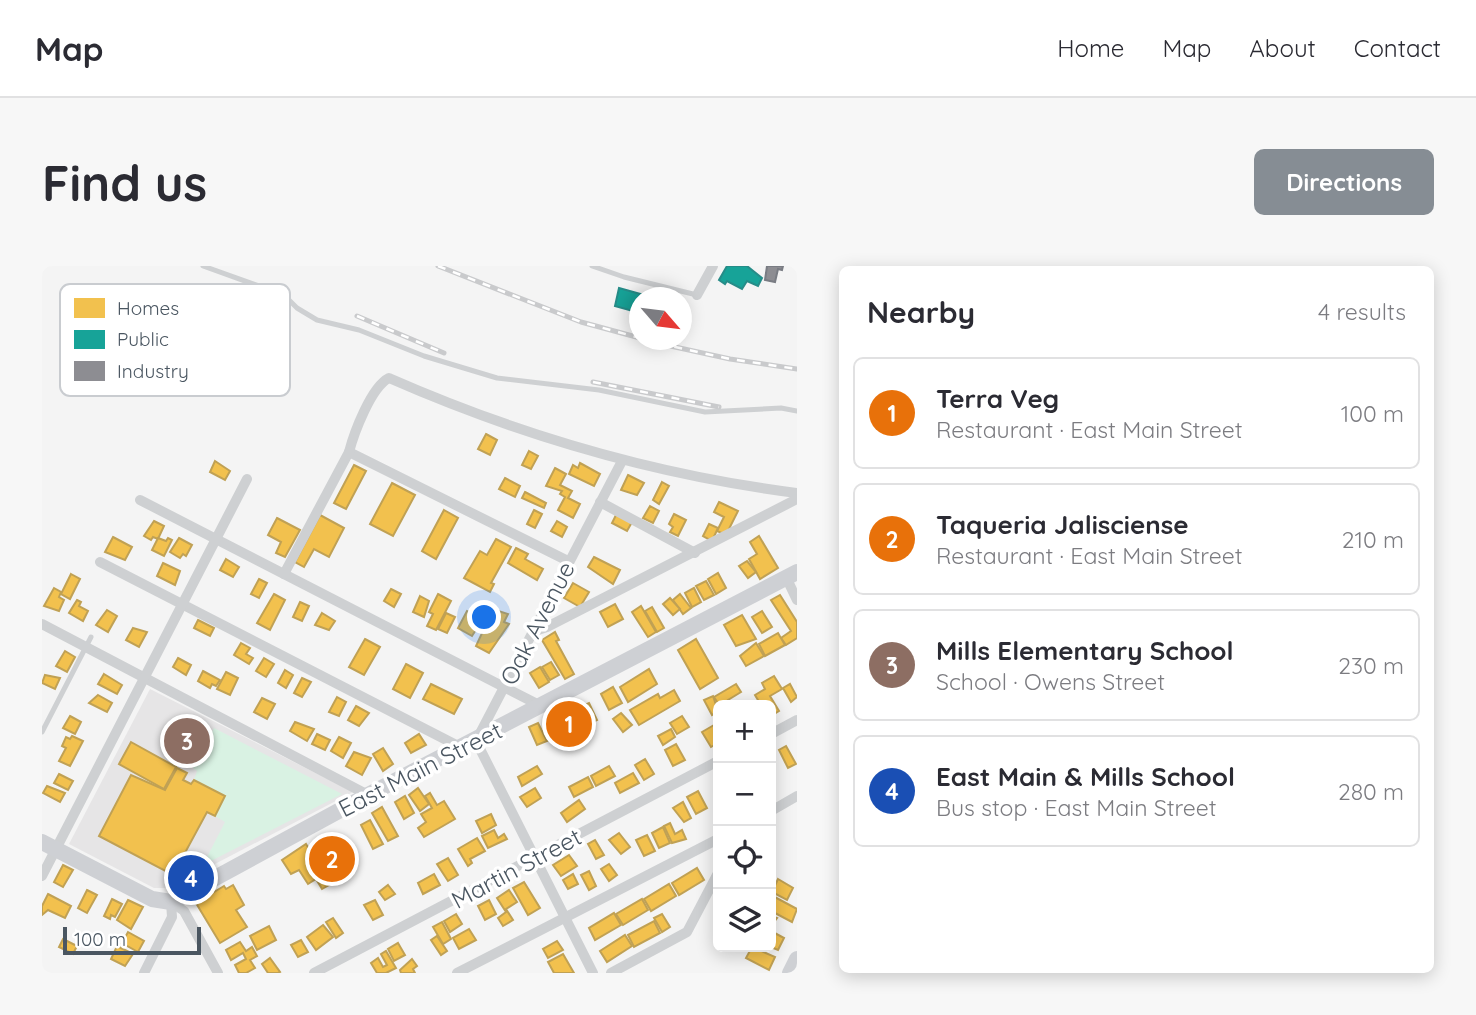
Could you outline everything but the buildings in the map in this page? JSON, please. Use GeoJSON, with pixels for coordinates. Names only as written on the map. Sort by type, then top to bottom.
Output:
{"type":"FeatureCollection","features":[{"type":"Feature","properties":{"kind":"street"},"geometry":{"type":"LineString","coordinates":[[697,295],[713,266]]}},
{"type":"Feature","properties":{"kind":"street"},"geometry":{"type":"LineString","coordinates":[[284,573],[349,452],[353,434],[375,394],[389,378],[511,428],[622,461],[797,493]]}},
{"type":"Feature","properties":{"kind":"street"},"geometry":{"type":"LineString","coordinates":[[349,452],[568,561]]}},
{"type":"Feature","properties":{"kind":"street","name":"Oak Avenue"},"geometry":{"type":"LineString","coordinates":[[469,744],[504,687],[622,461]]}},
{"type":"Feature","properties":{"kind":"street"},"geometry":{"type":"LineString","coordinates":[[42,876],[49,846],[183,603],[247,479]]}},
{"type":"Feature","properties":{"kind":"street"},"geometry":{"type":"LineString","coordinates":[[532,632],[695,553],[797,499]]}},
{"type":"Feature","properties":{"kind":"street"},"geometry":{"type":"LineString","coordinates":[[140,500],[541,706]]}},
{"type":"Feature","properties":{"kind":"street"},"geometry":{"type":"LineString","coordinates":[[600,502],[695,553]]}},
{"type":"Feature","properties":{"kind":"street"},"geometry":{"type":"LineString","coordinates":[[100,562],[469,744],[534,859],[593,973]]}},
{"type":"Feature","properties":{"kind":"street"},"geometry":{"type":"LineString","coordinates":[[791,575],[797,600]]}},
{"type":"Feature","properties":{"kind":"street","name":"East Main Street"},"geometry":{"type":"LineString","coordinates":[[171,902],[368,794],[791,575]]}},
{"type":"Feature","properties":{"kind":"street"},"geometry":{"type":"LineString","coordinates":[[42,624],[89,642],[142,677],[368,794]]}},
{"type":"Feature","properties":{"kind":"street"},"geometry":{"type":"LineString","coordinates":[[776,731],[797,720]]}},
{"type":"Feature","properties":{"kind":"street","name":"Martin Street"},"geometry":{"type":"LineString","coordinates":[[314,973],[714,763]]}},
{"type":"Feature","properties":{"kind":"street"},"geometry":{"type":"LineString","coordinates":[[776,808],[797,796]]}},
{"type":"Feature","properties":{"kind":"street"},"geometry":{"type":"LineString","coordinates":[[457,973],[713,842]]}},
{"type":"Feature","properties":{"kind":"street"},"geometry":{"type":"LineString","coordinates":[[49,846],[152,899],[171,902],[184,911],[218,973]]}},
{"type":"Feature","properties":{"kind":"street"},"geometry":{"type":"LineString","coordinates":[[611,973],[687,932],[713,883]]}},
{"type":"Feature","properties":{"kind":"street"},"geometry":{"type":"LineString","coordinates":[[144,973],[172,917],[171,902]]}},
{"type":"Feature","properties":{"kind":"street"},"geometry":{"type":"LineString","coordinates":[[790,973],[797,959]]}},
{"type":"Feature","properties":{"kind":"lane"},"geometry":{"type":"LineString","coordinates":[[203,266],[253,284]]}},
{"type":"Feature","properties":{"kind":"lane"},"geometry":{"type":"LineString","coordinates":[[592,266],[697,295]]}},
{"type":"Feature","properties":{"kind":"lane"},"geometry":{"type":"LineString","coordinates":[[290,301],[317,320],[359,330],[425,356],[498,378],[599,390],[705,412],[780,408],[797,411]]}},
{"type":"Feature","properties":{"kind":"lane"},"geometry":{"type":"LineString","coordinates":[[42,732],[89,642]]}},
{"type":"Feature","properties":{"kind":"shaded area"},"geometry":{"type":"Polygon","coordinates":[[[150,689],[353,792],[169,888],[154,888],[69,844],[150,689]]]}},
{"type":"Feature","properties":{"kind":"green space"},"geometry":{"type":"Polygon","coordinates":[[[214,728],[342,794],[203,865],[225,822],[215,816],[225,796],[194,780],[197,771],[193,768],[214,728]]]}},
{"type":"Feature","properties":{"kind":"railway"},"geometry":{"type":"LineString","coordinates":[[438,266],[581,322],[629,335]]}},
{"type":"Feature","properties":{"kind":"railway"},"geometry":{"type":"LineString","coordinates":[[357,316],[444,353]]}},
{"type":"Feature","properties":{"kind":"railway"},"geometry":{"type":"LineString","coordinates":[[689,350],[797,369]]}},
{"type":"Feature","properties":{"kind":"railway"},"geometry":{"type":"LineString","coordinates":[[593,382],[719,407]]}},
{"type":"Feature","properties":{"kind":"place","name":"Terra Veg"},"geometry":{"type":"Point","coordinates":[569,724]}},
{"type":"Feature","properties":{"kind":"place","name":"Mills Elementary School"},"geometry":{"type":"Point","coordinates":[187,741]}},
{"type":"Feature","properties":{"kind":"place","name":"Taqueria Jalisciense"},"geometry":{"type":"Point","coordinates":[332,859]}},
{"type":"Feature","properties":{"kind":"place","name":"East Main & Mills School"},"geometry":{"type":"Point","coordinates":[191,878]}}]}
